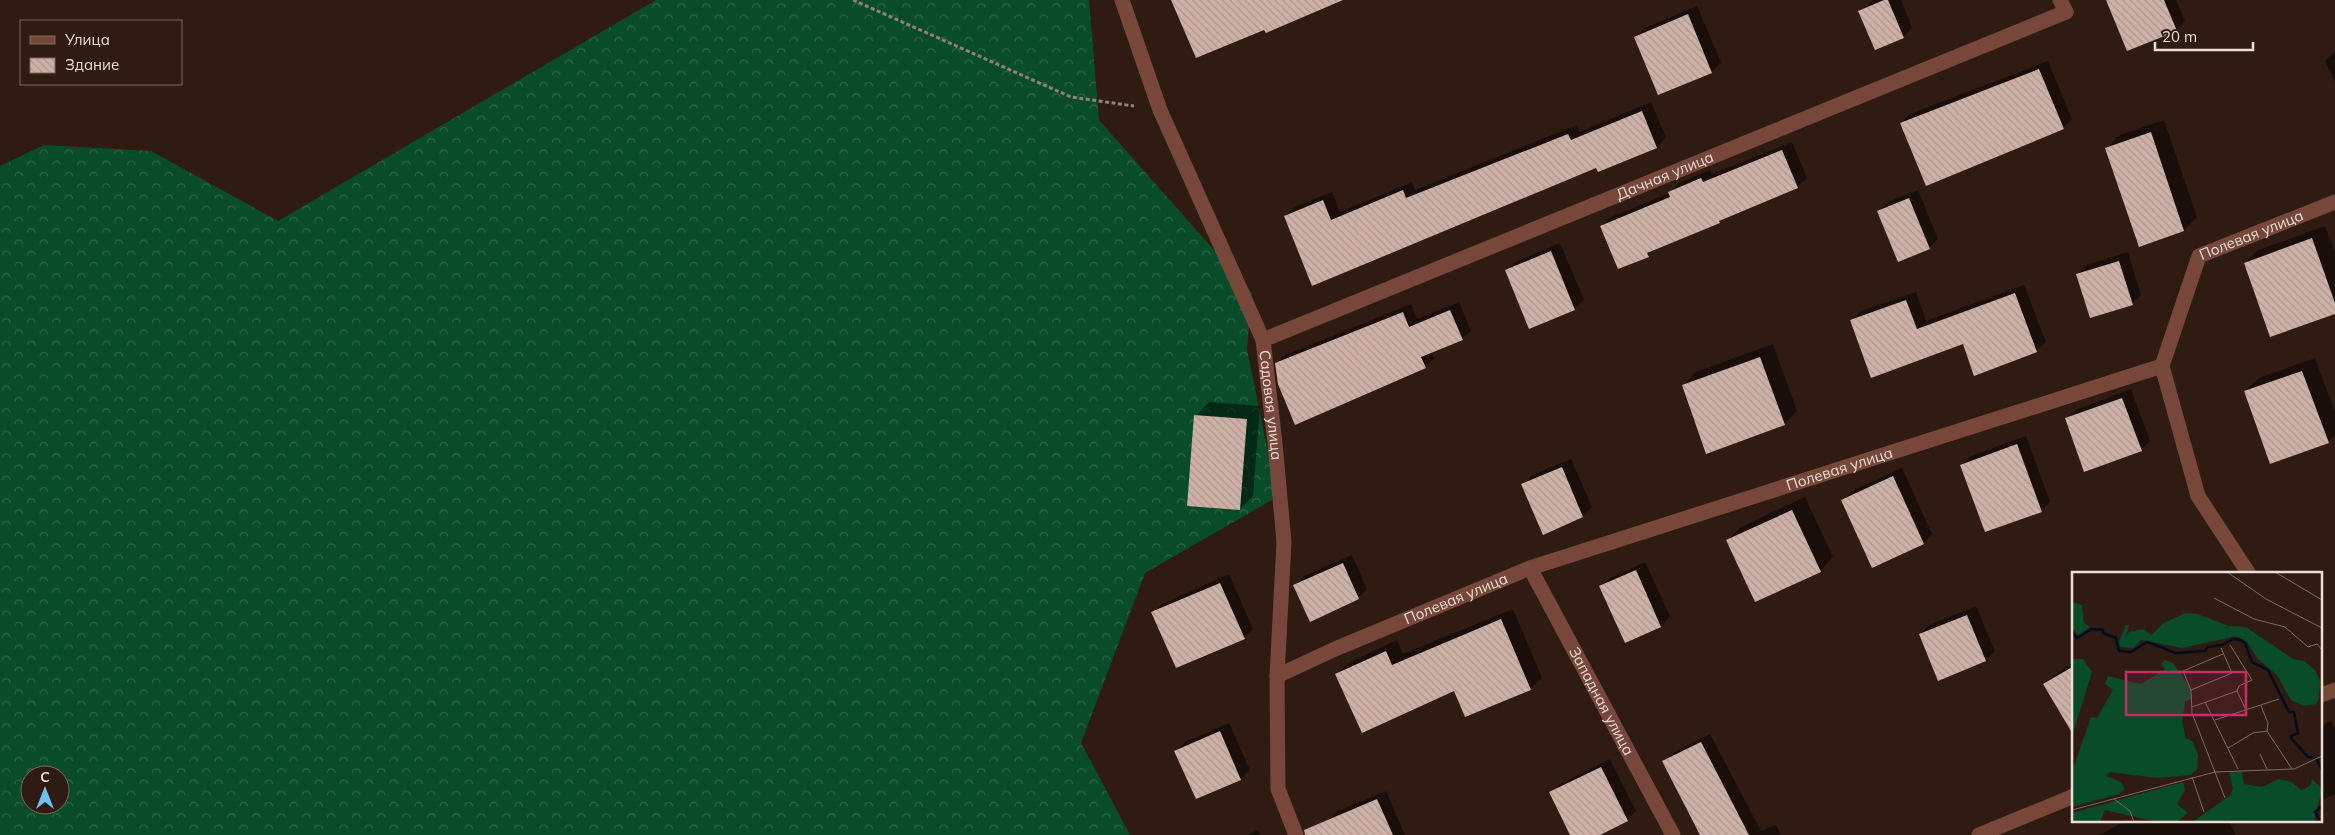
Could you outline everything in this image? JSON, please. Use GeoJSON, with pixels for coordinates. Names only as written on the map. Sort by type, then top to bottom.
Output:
{"type":"FeatureCollection","features":[{"type":"Feature","properties":{"kind":"street","name":"Садовая улица"},"geometry":{"type":"LineString","coordinates":[[1122,0],[1160,110],[1263,340],[1284,542],[1277,676],[1278,789],[1296,835]]}},
{"type":"Feature","properties":{"kind":"street","name":"Дачная улица"},"geometry":{"type":"LineString","coordinates":[[1263,340],[2063,6]]}},
{"type":"Feature","properties":{"kind":"street","name":"Полевая улица"},"geometry":{"type":"LineString","coordinates":[[1277,676],[1335,649],[1530,568],[2162,366],[2200,256],[2335,202]]}},
{"type":"Feature","properties":{"kind":"street"},"geometry":{"type":"LineString","coordinates":[[2162,366],[2198,496],[2249,572]]}},
{"type":"Feature","properties":{"kind":"street","name":"Западная улица"},"geometry":{"type":"LineString","coordinates":[[1530,568],[1673,835]]}},
{"type":"Feature","properties":{"kind":"street"},"geometry":{"type":"LineString","coordinates":[[1979,835],[2072,797]]}},
{"type":"Feature","properties":{"kind":"path"},"geometry":{"type":"LineString","coordinates":[[853,0],[1072,97],[1160,110]]}},
{"type":"Feature","properties":{"kind":"green space"},"geometry":{"type":"Polygon","coordinates":[[[656,0],[1089,0],[1099,120],[1252,293],[1247,349],[1277,497],[1145,573],[1081,743],[1130,835],[0,835],[0,166],[44,145],[151,151],[278,221],[656,0]]]}},
{"type":"Feature","properties":{"kind":"building"},"geometry":{"type":"Polygon","coordinates":[[[1171,0],[1343,0],[1266,33],[1264,30],[1196,58],[1171,0]]]}},
{"type":"Feature","properties":{"kind":"building"},"geometry":{"type":"Polygon","coordinates":[[[1888,0],[1904,38],[1875,50],[1858,11],[1888,0]]]}},
{"type":"Feature","properties":{"kind":"building"},"geometry":{"type":"Polygon","coordinates":[[[2106,0],[2164,0],[2177,31],[2127,51],[2106,0]]]}},
{"type":"Feature","properties":{"kind":"building"},"geometry":{"type":"Polygon","coordinates":[[[1688,14],[1712,73],[1658,95],[1634,37],[1688,14]]]}},
{"type":"Feature","properties":{"kind":"building"},"geometry":{"type":"Polygon","coordinates":[[[2039,69],[2064,129],[1926,186],[1900,123],[2039,69]]]}},
{"type":"Feature","properties":{"kind":"building"},"geometry":{"type":"Polygon","coordinates":[[[1642,111],[1657,148],[1598,172],[1596,168],[1312,286],[1284,216],[1323,200],[1331,220],[1403,190],[1406,198],[1568,134],[1571,140],[1642,111]]]}},
{"type":"Feature","properties":{"kind":"building"},"geometry":{"type":"Polygon","coordinates":[[[2151,132],[2184,231],[2139,247],[2105,148],[2151,132]]]}},
{"type":"Feature","properties":{"kind":"building"},"geometry":{"type":"Polygon","coordinates":[[[1782,150],[1798,188],[1647,253],[1649,257],[1618,269],[1600,226],[1670,197],[1668,192],[1701,178],[1703,182],[1782,150]]]}},
{"type":"Feature","properties":{"kind":"building"},"geometry":{"type":"Polygon","coordinates":[[[1909,198],[1930,249],[1898,262],[1877,211],[1909,198]]]}},
{"type":"Feature","properties":{"kind":"building"},"geometry":{"type":"Polygon","coordinates":[[[2312,238],[2335,303],[2335,314],[2270,337],[2244,263],[2312,238]]]}},
{"type":"Feature","properties":{"kind":"building"},"geometry":{"type":"Polygon","coordinates":[[[1551,251],[1575,310],[1529,329],[1505,270],[1551,251]]]}},
{"type":"Feature","properties":{"kind":"building"},"geometry":{"type":"Polygon","coordinates":[[[2119,261],[2133,305],[2090,318],[2076,274],[2119,261]]]}},
{"type":"Feature","properties":{"kind":"building"},"geometry":{"type":"Polygon","coordinates":[[[2015,293],[2037,352],[1974,376],[1963,344],[1871,378],[1850,320],[1906,300],[1917,329],[2015,293]]]}},
{"type":"Feature","properties":{"kind":"building"},"geometry":{"type":"Polygon","coordinates":[[[1450,310],[1463,340],[1421,357],[1426,368],[1295,425],[1278,384],[1275,363],[1403,312],[1409,327],[1450,310]]]}},
{"type":"Feature","properties":{"kind":"building"},"geometry":{"type":"Polygon","coordinates":[[[1760,357],[1785,425],[1706,454],[1682,385],[1760,357]]]}},
{"type":"Feature","properties":{"kind":"building"},"geometry":{"type":"Polygon","coordinates":[[[2302,371],[2329,443],[2270,464],[2244,391],[2302,371]]]}},
{"type":"Feature","properties":{"kind":"building"},"geometry":{"type":"Polygon","coordinates":[[[2122,398],[2142,451],[2084,472],[2065,418],[2122,398]]]}},
{"type":"Feature","properties":{"kind":"building"},"geometry":{"type":"Polygon","coordinates":[[[1194,415],[1247,419],[1240,510],[1187,506],[1194,415]]]}},
{"type":"Feature","properties":{"kind":"building"},"geometry":{"type":"Polygon","coordinates":[[[2017,444],[2042,512],[1985,532],[1960,465],[2017,444]]]}},
{"type":"Feature","properties":{"kind":"building"},"geometry":{"type":"Polygon","coordinates":[[[1562,467],[1583,517],[1543,535],[1521,484],[1562,467]]]}},
{"type":"Feature","properties":{"kind":"building"},"geometry":{"type":"Polygon","coordinates":[[[1893,476],[1924,544],[1872,568],[1841,500],[1893,476]]]}},
{"type":"Feature","properties":{"kind":"building"},"geometry":{"type":"Polygon","coordinates":[[[1792,510],[1821,572],[1755,602],[1726,540],[1792,510]]]}},
{"type":"Feature","properties":{"kind":"building"},"geometry":{"type":"Polygon","coordinates":[[[1343,563],[1359,599],[1310,622],[1293,585],[1343,563]]]}},
{"type":"Feature","properties":{"kind":"building"},"geometry":{"type":"Polygon","coordinates":[[[1636,570],[1661,627],[1625,643],[1599,586],[1636,570]]]}},
{"type":"Feature","properties":{"kind":"building"},"geometry":{"type":"Polygon","coordinates":[[[1220,583],[1245,639],[1176,668],[1151,612],[1220,583]]]}},
{"type":"Feature","properties":{"kind":"building"},"geometry":{"type":"Polygon","coordinates":[[[1967,615],[1986,661],[1938,681],[1919,634],[1967,615]]]}},
{"type":"Feature","properties":{"kind":"building"},"geometry":{"type":"Polygon","coordinates":[[[1501,619],[1531,690],[1465,717],[1454,691],[1362,733],[1335,674],[1386,651],[1392,665],[1501,619]]]}},
{"type":"Feature","properties":{"kind":"building"},"geometry":{"type":"Polygon","coordinates":[[[2072,667],[2072,733],[2043,684],[2072,667]]]}},
{"type":"Feature","properties":{"kind":"building"},"geometry":{"type":"Polygon","coordinates":[[[1220,731],[1241,780],[1196,799],[1174,751],[1220,731]]]}},
{"type":"Feature","properties":{"kind":"building"},"geometry":{"type":"Polygon","coordinates":[[[1701,742],[1749,835],[1700,835],[1662,761],[1701,742]]]}},
{"type":"Feature","properties":{"kind":"building"},"geometry":{"type":"Polygon","coordinates":[[[1601,767],[1628,821],[1600,835],[1570,835],[1549,792],[1601,767]]]}},
{"type":"Feature","properties":{"kind":"building"},"geometry":{"type":"Polygon","coordinates":[[[1377,799],[1393,835],[1305,835],[1304,830],[1377,799]]]}}]}
